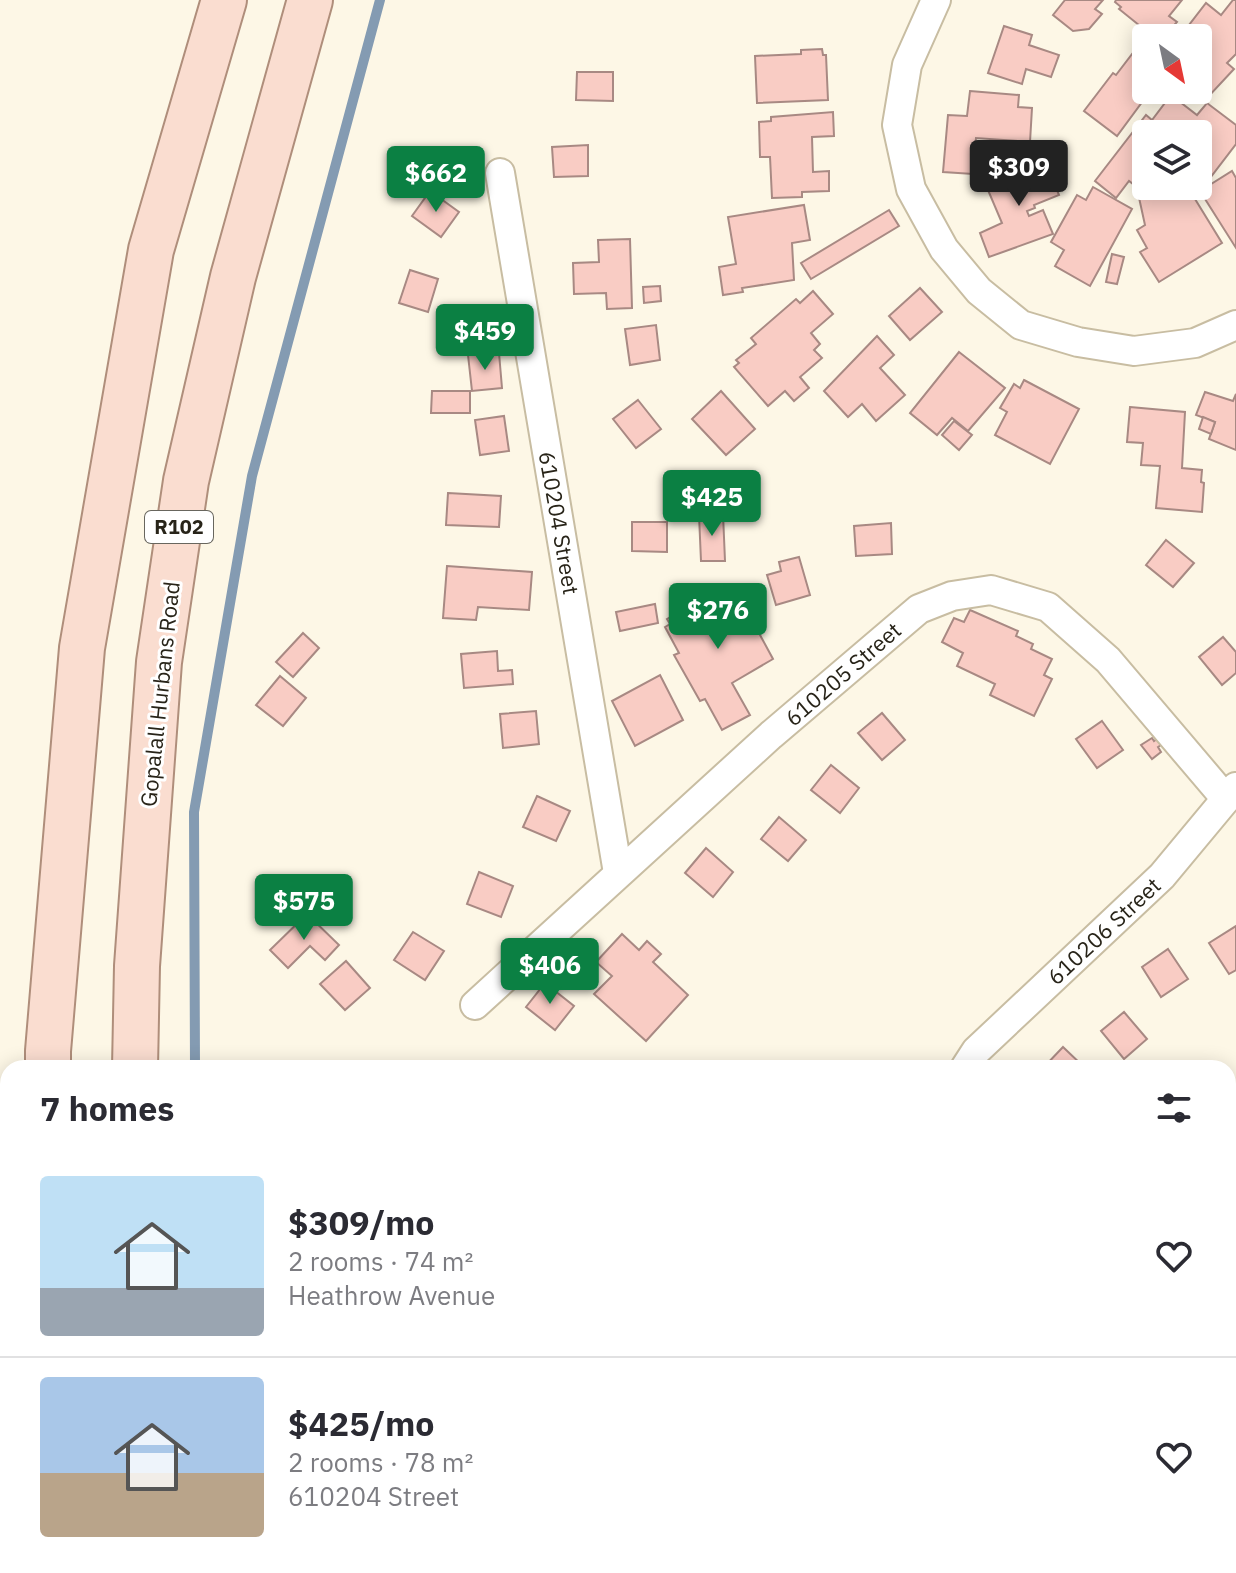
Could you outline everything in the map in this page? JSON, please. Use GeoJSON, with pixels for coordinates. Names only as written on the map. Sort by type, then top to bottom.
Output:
{"type":"FeatureCollection","features":[{"type":"Feature","properties":{"kind":"main road"},"geometry":{"type":"LineString","coordinates":[[48,1060],[82,648],[151,250],[224,0]]}},
{"type":"Feature","properties":{"kind":"main road","name":"Gopalall Hurbans Road"},"geometry":{"type":"LineString","coordinates":[[135,1060],[137,966],[159,662],[186,481],[233,277],[310,0]]}},
{"type":"Feature","properties":{"kind":"street"},"geometry":{"type":"LineString","coordinates":[[936,0],[907,65],[897,125],[911,189],[944,249],[979,291],[1021,325],[1078,342],[1134,351],[1195,343],[1236,325]]}},
{"type":"Feature","properties":{"kind":"street","name":"610204 Street"},"geometry":{"type":"LineString","coordinates":[[500,173],[618,873]]}},
{"type":"Feature","properties":{"kind":"street","name":"610205 Street"},"geometry":{"type":"LineString","coordinates":[[475,1005],[771,735],[919,609],[952,596],[991,590],[1048,607],[1108,660],[1231,793]]}},
{"type":"Feature","properties":{"kind":"street","name":"610206 Street"},"geometry":{"type":"LineString","coordinates":[[970,1060],[976,1051],[1162,876],[1231,793]]}},
{"type":"Feature","properties":{"kind":"building"},"geometry":{"type":"Polygon","coordinates":[[[1065,0],[1103,0],[1095,9],[1102,14],[1089,29],[1073,31],[1053,15],[1065,0]]]}},
{"type":"Feature","properties":{"kind":"building"},"geometry":{"type":"Polygon","coordinates":[[[1182,0],[1169,16],[1177,22],[1175,24],[1138,24],[1115,2],[1182,0]]]}},
{"type":"Feature","properties":{"kind":"building"},"geometry":{"type":"Polygon","coordinates":[[[1236,0],[1236,54],[1227,63],[1234,69],[1212,93],[1212,24],[1190,24],[1206,3],[1221,15],[1236,0]]]}},
{"type":"Feature","properties":{"kind":"building"},"geometry":{"type":"Polygon","coordinates":[[[1004,26],[1032,35],[1029,45],[1059,55],[1051,77],[1026,69],[1022,84],[988,73],[1004,26]]]}},
{"type":"Feature","properties":{"kind":"building"},"geometry":{"type":"Polygon","coordinates":[[[822,49],[823,55],[826,55],[828,100],[757,103],[755,56],[801,54],[801,50],[822,49]]]}},
{"type":"Feature","properties":{"kind":"building"},"geometry":{"type":"Polygon","coordinates":[[[1132,54],[1132,104],[1141,104],[1117,136],[1084,111],[1113,73],[1116,75],[1132,54]]]}},
{"type":"Feature","properties":{"kind":"building"},"geometry":{"type":"Polygon","coordinates":[[[577,72],[613,72],[613,101],[576,100],[577,72]]]}},
{"type":"Feature","properties":{"kind":"building"},"geometry":{"type":"Polygon","coordinates":[[[970,91],[1019,95],[1018,107],[1032,108],[1030,142],[976,138],[973,174],[943,172],[948,115],[967,116],[970,91]]]}},
{"type":"Feature","properties":{"kind":"building"},"geometry":{"type":"Polygon","coordinates":[[[1164,104],[1183,104],[1197,115],[1208,104],[1236,125],[1236,144],[1212,175],[1212,120],[1152,120],[1164,104]]]}},
{"type":"Feature","properties":{"kind":"building"},"geometry":{"type":"Polygon","coordinates":[[[833,112],[834,136],[812,137],[813,172],[829,171],[829,191],[802,192],[802,197],[772,198],[770,157],[760,157],[759,122],[771,121],[771,117],[833,112]]]}},
{"type":"Feature","properties":{"kind":"building"},"geometry":{"type":"Polygon","coordinates":[[[1132,133],[1132,183],[1129,181],[1116,198],[1095,181],[1132,133]]]}},
{"type":"Feature","properties":{"kind":"building"},"geometry":{"type":"Polygon","coordinates":[[[588,145],[588,176],[554,177],[552,147],[588,145]]]}},
{"type":"Feature","properties":{"kind":"building"},"geometry":{"type":"Polygon","coordinates":[[[1044,158],[1059,195],[1027,211],[1029,216],[1043,210],[1053,234],[989,257],[980,233],[1002,223],[985,183],[1044,158]]]}},
{"type":"Feature","properties":{"kind":"building"},"geometry":{"type":"Polygon","coordinates":[[[1232,171],[1236,178],[1236,248],[1206,200],[1212,200],[1212,184],[1232,171]]]}},
{"type":"Feature","properties":{"kind":"building"},"geometry":{"type":"Polygon","coordinates":[[[1093,187],[1132,209],[1090,286],[1055,266],[1064,250],[1051,242],[1077,195],[1086,200],[1093,187]]]}},
{"type":"Feature","properties":{"kind":"building"},"geometry":{"type":"Polygon","coordinates":[[[430,191],[459,212],[441,237],[412,216],[430,191]]]}},
{"type":"Feature","properties":{"kind":"building"},"geometry":{"type":"Polygon","coordinates":[[[1140,200],[1196,200],[1222,243],[1159,282],[1140,252],[1147,248],[1137,230],[1145,225],[1140,200]]]}},
{"type":"Feature","properties":{"kind":"building"},"geometry":{"type":"Polygon","coordinates":[[[804,205],[810,240],[792,243],[794,280],[742,288],[743,292],[723,295],[719,267],[736,264],[728,217],[804,205]]]}},
{"type":"Feature","properties":{"kind":"building"},"geometry":{"type":"Polygon","coordinates":[[[889,210],[899,226],[811,279],[801,263],[889,210]]]}},
{"type":"Feature","properties":{"kind":"building"},"geometry":{"type":"Polygon","coordinates":[[[630,239],[632,308],[607,309],[606,293],[574,294],[573,263],[599,262],[598,240],[630,239]]]}},
{"type":"Feature","properties":{"kind":"building"},"geometry":{"type":"Polygon","coordinates":[[[1112,254],[1124,257],[1117,284],[1106,282],[1112,254]]]}},
{"type":"Feature","properties":{"kind":"building"},"geometry":{"type":"Polygon","coordinates":[[[410,270],[438,279],[428,312],[399,303],[410,270]]]}},
{"type":"Feature","properties":{"kind":"building"},"geometry":{"type":"Polygon","coordinates":[[[660,286],[661,301],[644,303],[643,287],[660,286]]]}},
{"type":"Feature","properties":{"kind":"building"},"geometry":{"type":"Polygon","coordinates":[[[920,288],[942,312],[910,340],[889,316],[920,288]]]}},
{"type":"Feature","properties":{"kind":"building"},"geometry":{"type":"Polygon","coordinates":[[[813,291],[833,314],[811,333],[820,344],[814,350],[822,358],[800,377],[809,388],[794,401],[785,391],[768,406],[734,367],[739,363],[736,360],[756,344],[751,338],[796,299],[800,303],[813,291]]]}},
{"type":"Feature","properties":{"kind":"building"},"geometry":{"type":"Polygon","coordinates":[[[656,325],[660,360],[630,365],[625,329],[656,325]]]}},
{"type":"Feature","properties":{"kind":"building"},"geometry":{"type":"Polygon","coordinates":[[[877,336],[894,355],[880,368],[905,395],[876,421],[862,404],[848,417],[824,391],[877,336]]]}},
{"type":"Feature","properties":{"kind":"building"},"geometry":{"type":"Polygon","coordinates":[[[959,352],[1005,388],[968,431],[952,418],[937,435],[910,413],[959,352]]]}},
{"type":"Feature","properties":{"kind":"building"},"geometry":{"type":"Polygon","coordinates":[[[499,353],[502,388],[472,391],[468,355],[499,353]]]}},
{"type":"Feature","properties":{"kind":"building"},"geometry":{"type":"Polygon","coordinates":[[[1024,380],[1079,409],[1050,464],[995,435],[1007,412],[1000,408],[1014,384],[1020,388],[1024,380]]]}},
{"type":"Feature","properties":{"kind":"building"},"geometry":{"type":"Polygon","coordinates":[[[432,391],[470,391],[470,413],[431,413],[432,391]]]}},
{"type":"Feature","properties":{"kind":"building"},"geometry":{"type":"Polygon","coordinates":[[[721,391],[755,429],[726,455],[692,419],[721,391]]]}},
{"type":"Feature","properties":{"kind":"building"},"geometry":{"type":"Polygon","coordinates":[[[1205,392],[1233,401],[1236,394],[1236,450],[1209,439],[1215,422],[1196,415],[1205,392]]]}},
{"type":"Feature","properties":{"kind":"building"},"geometry":{"type":"Polygon","coordinates":[[[638,400],[661,429],[636,448],[613,419],[638,400]]]}},
{"type":"Feature","properties":{"kind":"building"},"geometry":{"type":"Polygon","coordinates":[[[1130,407],[1185,412],[1182,468],[1202,470],[1202,512],[1156,508],[1160,466],[1141,465],[1143,443],[1127,442],[1130,407]]]}},
{"type":"Feature","properties":{"kind":"building"},"geometry":{"type":"Polygon","coordinates":[[[504,416],[509,451],[480,455],[475,420],[504,416]]]}},
{"type":"Feature","properties":{"kind":"building"},"geometry":{"type":"Polygon","coordinates":[[[1203,417],[1215,422],[1211,434],[1199,429],[1203,417]]]}},
{"type":"Feature","properties":{"kind":"building"},"geometry":{"type":"Polygon","coordinates":[[[954,421],[972,435],[959,450],[942,435],[954,421]]]}},
{"type":"Feature","properties":{"kind":"building"},"geometry":{"type":"Polygon","coordinates":[[[448,493],[501,496],[499,527],[446,525],[448,493]]]}},
{"type":"Feature","properties":{"kind":"building"},"geometry":{"type":"Polygon","coordinates":[[[706,493],[722,495],[720,511],[704,509],[706,493]]]}},
{"type":"Feature","properties":{"kind":"building"},"geometry":{"type":"Polygon","coordinates":[[[723,514],[725,561],[701,561],[699,515],[723,514]]]}},
{"type":"Feature","properties":{"kind":"building"},"geometry":{"type":"Polygon","coordinates":[[[632,522],[667,522],[667,552],[632,551],[632,522]]]}},
{"type":"Feature","properties":{"kind":"building"},"geometry":{"type":"Polygon","coordinates":[[[891,523],[892,554],[856,556],[854,526],[891,523]]]}},
{"type":"Feature","properties":{"kind":"building"},"geometry":{"type":"Polygon","coordinates":[[[1166,540],[1194,563],[1173,587],[1146,565],[1166,540]]]}},
{"type":"Feature","properties":{"kind":"building"},"geometry":{"type":"Polygon","coordinates":[[[799,557],[810,595],[776,605],[767,575],[781,571],[779,562],[799,557]]]}},
{"type":"Feature","properties":{"kind":"building"},"geometry":{"type":"Polygon","coordinates":[[[447,566],[532,572],[529,610],[478,607],[476,620],[443,618],[447,566]]]}},
{"type":"Feature","properties":{"kind":"building"},"geometry":{"type":"Polygon","coordinates":[[[720,587],[723,591],[730,588],[735,599],[740,598],[773,659],[732,683],[750,715],[722,730],[705,699],[700,701],[674,655],[679,653],[665,627],[670,624],[667,619],[720,587]]]}},
{"type":"Feature","properties":{"kind":"building"},"geometry":{"type":"Polygon","coordinates":[[[655,604],[658,623],[620,631],[616,612],[655,604]]]}},
{"type":"Feature","properties":{"kind":"building"},"geometry":{"type":"Polygon","coordinates":[[[970,610],[1018,631],[1016,636],[1033,644],[1031,649],[1052,659],[1044,675],[1052,679],[1034,716],[990,695],[995,684],[957,666],[963,653],[942,642],[954,618],[964,622],[970,610]]]}},
{"type":"Feature","properties":{"kind":"building"},"geometry":{"type":"Polygon","coordinates":[[[303,633],[319,648],[293,677],[276,662],[303,633]]]}},
{"type":"Feature","properties":{"kind":"building"},"geometry":{"type":"Polygon","coordinates":[[[1223,637],[1236,652],[1236,673],[1222,685],[1199,657],[1223,637]]]}},
{"type":"Feature","properties":{"kind":"building"},"geometry":{"type":"Polygon","coordinates":[[[497,651],[498,671],[512,670],[513,684],[464,688],[461,654],[497,651]]]}},
{"type":"Feature","properties":{"kind":"building"},"geometry":{"type":"Polygon","coordinates":[[[660,675],[683,720],[635,746],[612,701],[660,675]]]}},
{"type":"Feature","properties":{"kind":"building"},"geometry":{"type":"Polygon","coordinates":[[[280,676],[306,698],[283,726],[256,705],[280,676]]]}},
{"type":"Feature","properties":{"kind":"building"},"geometry":{"type":"Polygon","coordinates":[[[536,711],[539,744],[503,748],[500,714],[536,711]]]}},
{"type":"Feature","properties":{"kind":"building"},"geometry":{"type":"Polygon","coordinates":[[[882,713],[905,740],[882,760],[858,733],[882,713]]]}},
{"type":"Feature","properties":{"kind":"building"},"geometry":{"type":"Polygon","coordinates":[[[1102,721],[1123,750],[1097,768],[1076,739],[1102,721]]]}},
{"type":"Feature","properties":{"kind":"building"},"geometry":{"type":"Polygon","coordinates":[[[1152,738],[1161,745],[1158,747],[1161,752],[1152,759],[1141,745],[1152,738]]]}},
{"type":"Feature","properties":{"kind":"building"},"geometry":{"type":"Polygon","coordinates":[[[831,765],[859,788],[840,813],[811,790],[831,765]]]}},
{"type":"Feature","properties":{"kind":"building"},"geometry":{"type":"Polygon","coordinates":[[[537,796],[570,811],[556,841],[523,827],[537,796]]]}},
{"type":"Feature","properties":{"kind":"building"},"geometry":{"type":"Polygon","coordinates":[[[779,817],[806,840],[788,861],[761,839],[779,817]]]}},
{"type":"Feature","properties":{"kind":"building"},"geometry":{"type":"Polygon","coordinates":[[[706,848],[733,872],[713,897],[685,873],[706,848]]]}},
{"type":"Feature","properties":{"kind":"building"},"geometry":{"type":"Polygon","coordinates":[[[479,872],[513,886],[501,917],[467,904],[479,872]]]}},
{"type":"Feature","properties":{"kind":"building"},"geometry":{"type":"Polygon","coordinates":[[[307,914],[339,945],[325,960],[310,946],[288,968],[270,950],[307,914]]]}},
{"type":"Feature","properties":{"kind":"building"},"geometry":{"type":"Polygon","coordinates":[[[1236,926],[1236,970],[1229,974],[1209,943],[1236,926]]]}},
{"type":"Feature","properties":{"kind":"building"},"geometry":{"type":"Polygon","coordinates":[[[413,932],[444,951],[425,980],[394,960],[413,932]]]}},
{"type":"Feature","properties":{"kind":"building"},"geometry":{"type":"Polygon","coordinates":[[[622,934],[639,950],[647,941],[661,954],[653,962],[688,995],[646,1041],[594,994],[612,976],[596,962],[622,934]]]}},
{"type":"Feature","properties":{"kind":"building"},"geometry":{"type":"Polygon","coordinates":[[[1168,949],[1188,979],[1161,997],[1142,967],[1168,949]]]}},
{"type":"Feature","properties":{"kind":"building"},"geometry":{"type":"Polygon","coordinates":[[[346,961],[370,988],[345,1010],[320,984],[346,961]]]}},
{"type":"Feature","properties":{"kind":"building"},"geometry":{"type":"Polygon","coordinates":[[[545,983],[574,1006],[555,1030],[526,1007],[545,983]]]}},
{"type":"Feature","properties":{"kind":"building"},"geometry":{"type":"Polygon","coordinates":[[[1124,1012],[1147,1039],[1124,1059],[1101,1031],[1124,1012]]]}},
{"type":"Feature","properties":{"kind":"building"},"geometry":{"type":"Polygon","coordinates":[[[1063,1047],[1077,1060],[1051,1060],[1063,1047]]]}},
{"type":"Feature","properties":{"kind":"waterway"},"geometry":{"type":"LineString","coordinates":[[195,1060],[194,812],[252,476],[380,0]]}}]}
